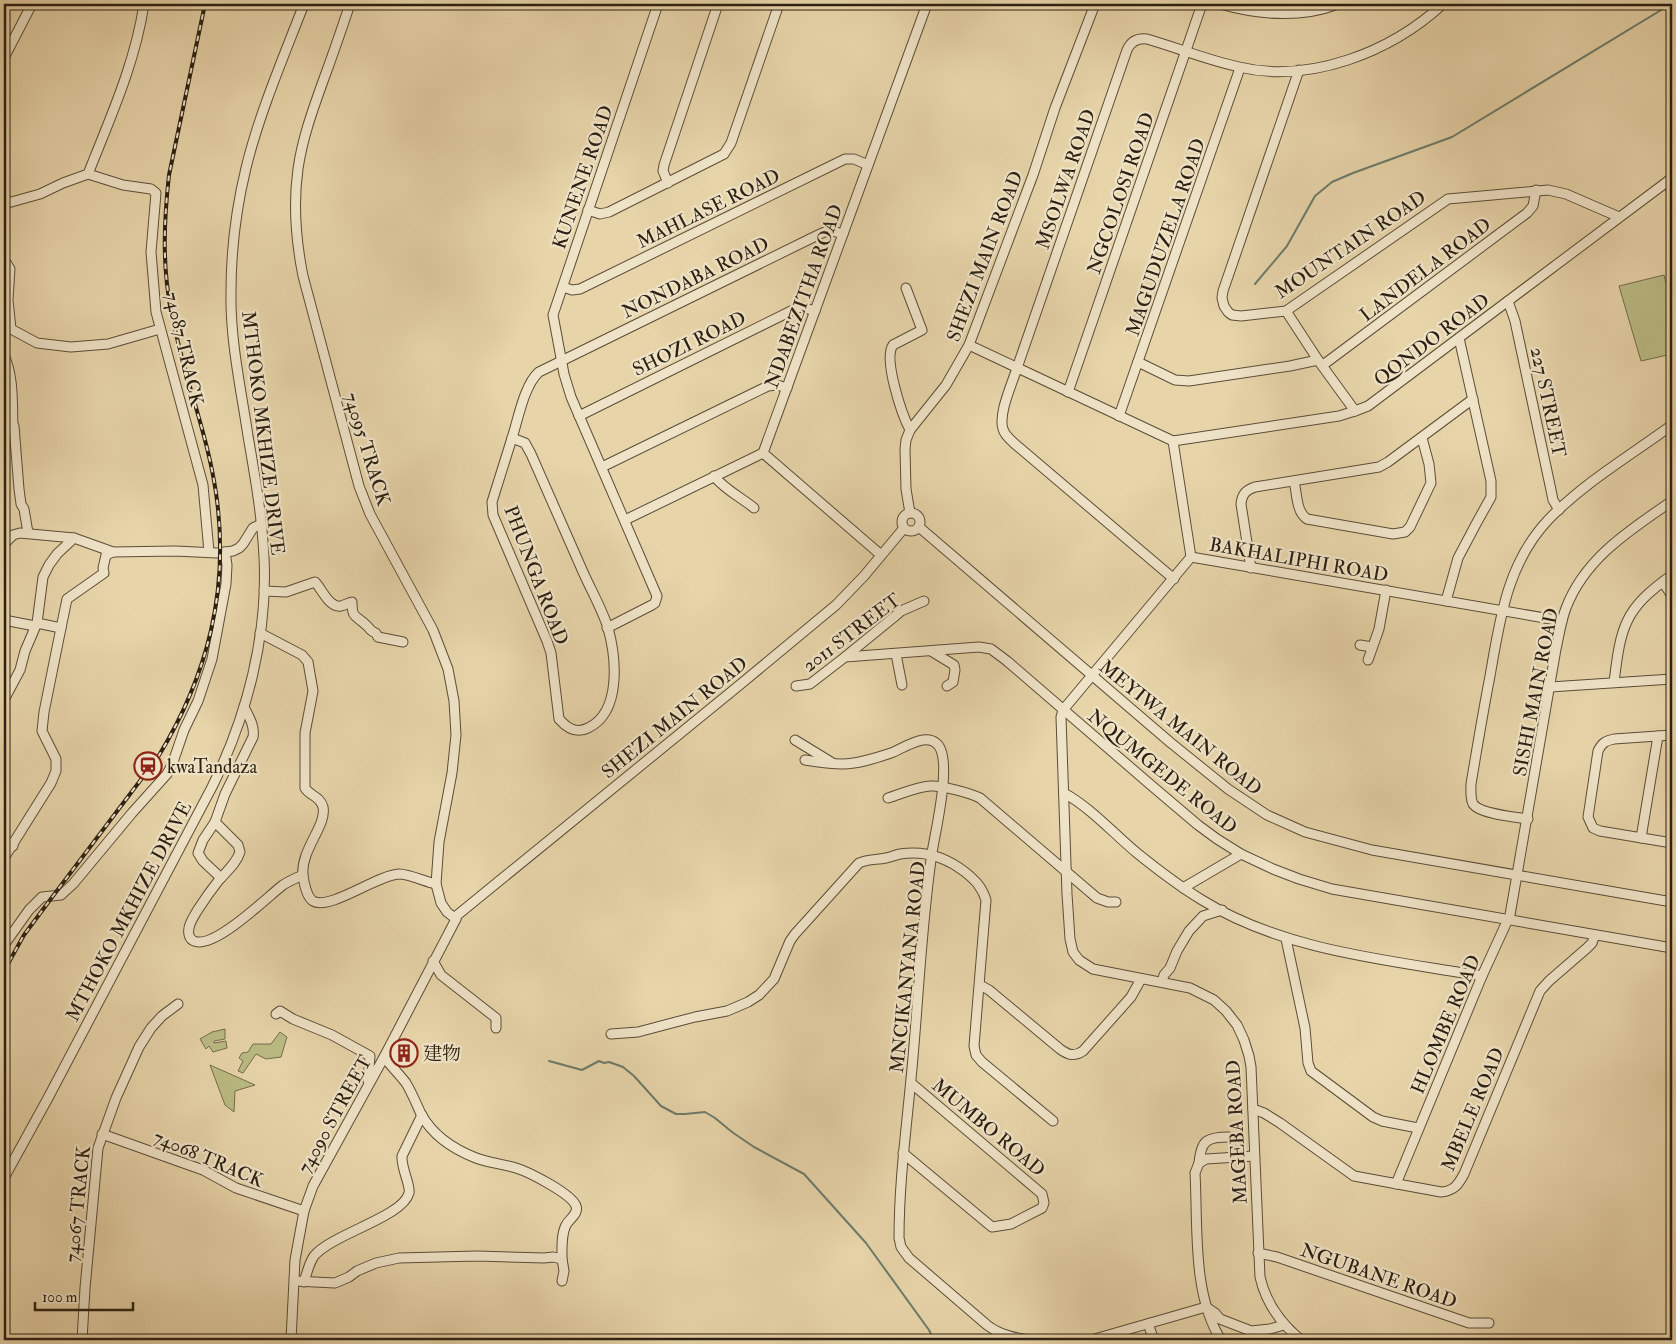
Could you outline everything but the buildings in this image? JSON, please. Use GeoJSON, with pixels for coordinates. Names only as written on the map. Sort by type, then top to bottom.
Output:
{"type":"FeatureCollection","features":[{"type":"Feature","properties":{"kind":"street"},"geometry":{"type":"LineString","coordinates":[[4,58],[32,4]]}},
{"type":"Feature","properties":{"kind":"street"},"geometry":{"type":"LineString","coordinates":[[4,204],[40,194],[63,182],[88,174],[134,55],[144,4]]}},
{"type":"Feature","properties":{"kind":"street","name":"MTHOKO MKHIZE DRIVE"},"geometry":{"type":"LineString","coordinates":[[4,1178],[212,787],[226,759],[244,707],[260,634],[264,591],[262,524],[233,328],[231,294],[232,254],[238,202],[246,166],[258,127],[304,4]]}},
{"type":"Feature","properties":{"kind":"street","name":"74095 TRACK"},"geometry":{"type":"LineString","coordinates":[[350,4],[303,143],[298,169],[296,198],[297,245],[305,285],[359,486],[370,514],[434,630],[448,669],[454,701],[456,735],[452,774],[439,842],[436,884],[441,903],[447,912],[456,919]]}},
{"type":"Feature","properties":{"kind":"street","name":"KUNENE ROAD"},"geometry":{"type":"LineString","coordinates":[[608,628],[655,603],[657,600],[654,587],[568,388],[553,315],[658,4]]}},
{"type":"Feature","properties":{"kind":"street"},"geometry":{"type":"LineString","coordinates":[[668,183],[663,171],[664,165],[718,4]]}},
{"type":"Feature","properties":{"kind":"street"},"geometry":{"type":"LineString","coordinates":[[588,210],[600,214],[609,212],[720,157],[728,148],[778,4]]}},
{"type":"Feature","properties":{"kind":"street","name":"NDABEZITHA ROAD"},"geometry":{"type":"LineString","coordinates":[[764,453],[927,4]]}},
{"type":"Feature","properties":{"kind":"street","name":"SHEZI MAIN ROAD"},"geometry":{"type":"LineString","coordinates":[[910,513],[906,489],[906,440],[910,430],[946,385],[969,345],[1095,4]]}},
{"type":"Feature","properties":{"kind":"street","name":"NGCOLOSI ROAD"},"geometry":{"type":"LineString","coordinates":[[1068,392],[1202,4]]}},
{"type":"Feature","properties":{"kind":"street"},"geometry":{"type":"LineString","coordinates":[[1220,4],[1244,10],[1298,14],[1338,4]]}},
{"type":"Feature","properties":{"kind":"street","name":"MSOLWA ROAD"},"geometry":{"type":"LineString","coordinates":[[1174,579],[1021,449],[1004,433],[1002,427],[1002,414],[1017,368],[1129,46],[1138,40],[1147,39],[1240,68],[1280,71],[1299,70],[1334,64],[1380,47],[1418,25],[1443,4]]}},
{"type":"Feature","properties":{"kind":"street","name":"MAGUDUZELA ROAD"},"geometry":{"type":"LineString","coordinates":[[1119,416],[1240,68]]}},
{"type":"Feature","properties":{"kind":"street","name":"MOUNTAIN ROAD"},"geometry":{"type":"LineString","coordinates":[[1299,70],[1222,298],[1225,309],[1236,316],[1286,311],[1444,200],[1548,190],[1566,194],[1620,217]]}},
{"type":"Feature","properties":{"kind":"street","name":"MAHLASE ROAD"},"geometry":{"type":"LineString","coordinates":[[563,286],[572,290],[580,289],[845,159],[854,158],[868,164]]}},
{"type":"Feature","properties":{"kind":"street","name":"74087 TRACK"},"geometry":{"type":"LineString","coordinates":[[88,174],[124,185],[151,189],[156,193],[151,252],[156,312],[203,485],[208,552]]}},
{"type":"Feature","properties":{"kind":"street"},"geometry":{"type":"LineString","coordinates":[[1670,179],[1672,194]]}},
{"type":"Feature","properties":{"kind":"street","name":"QONDO ROAD"},"geometry":{"type":"LineString","coordinates":[[1173,441],[1316,420],[1356,411],[1368,406],[1670,179]]}},
{"type":"Feature","properties":{"kind":"street","name":"LANDELA ROAD"},"geometry":{"type":"LineString","coordinates":[[1138,362],[1175,380],[1189,381],[1320,363],[1527,213],[1533,206],[1536,190]]}},
{"type":"Feature","properties":{"kind":"street","name":"NONDABA ROAD"},"geometry":{"type":"LineString","coordinates":[[562,361],[820,234],[829,230],[843,234]]}},
{"type":"Feature","properties":{"kind":"street"},"geometry":{"type":"LineString","coordinates":[[4,262],[10,269],[7,330],[37,343],[70,347],[108,344],[160,328]]}},
{"type":"Feature","properties":{"kind":"street"},"geometry":{"type":"LineString","coordinates":[[906,288],[922,330],[892,345],[889,353],[900,406],[910,430]]}},
{"type":"Feature","properties":{"kind":"street","name":"227 STREET"},"geometry":{"type":"LineString","coordinates":[[1508,301],[1553,500],[1559,510]]}},
{"type":"Feature","properties":{"kind":"street","name":"SHOZI ROAD"},"geometry":{"type":"LineString","coordinates":[[579,416],[797,308],[815,311]]}},
{"type":"Feature","properties":{"kind":"street"},"geometry":{"type":"LineString","coordinates":[[1286,311],[1320,363],[1356,411]]}},
{"type":"Feature","properties":{"kind":"street"},"geometry":{"type":"LineString","coordinates":[[1446,601],[1458,558],[1491,497],[1491,481],[1459,338]]}},
{"type":"Feature","properties":{"kind":"street"},"geometry":{"type":"LineString","coordinates":[[969,345],[1173,441]]}},
{"type":"Feature","properties":{"kind":"street"},"geometry":{"type":"LineString","coordinates":[[4,355],[11,372],[16,462],[21,504],[24,509],[28,533]]}},
{"type":"Feature","properties":{"kind":"street"},"geometry":{"type":"LineString","coordinates":[[512,438],[529,385],[534,376],[562,361]]}},
{"type":"Feature","properties":{"kind":"street"},"geometry":{"type":"LineString","coordinates":[[602,467],[768,386],[778,385],[787,388]]}},
{"type":"Feature","properties":{"kind":"street"},"geometry":{"type":"LineString","coordinates":[[1251,568],[1241,504],[1246,491],[1255,487],[1379,467],[1422,438],[1473,399]]}},
{"type":"Feature","properties":{"kind":"street"},"geometry":{"type":"LineString","coordinates":[[1528,819],[1485,812],[1477,808],[1470,796],[1501,611],[1510,581],[1526,549],[1559,510],[1585,488],[1672,425]]}},
{"type":"Feature","properties":{"kind":"street","name":"PHUNGA ROAD"},"geometry":{"type":"LineString","coordinates":[[512,438],[525,443],[529,449],[608,628],[614,675],[613,695],[610,706],[602,717],[588,729],[572,730],[559,718],[548,641],[493,515],[492,502],[512,438]]}},
{"type":"Feature","properties":{"kind":"street"},"geometry":{"type":"LineString","coordinates":[[1294,481],[1300,511],[1307,519],[1400,534],[1410,527],[1431,483],[1429,464],[1422,438]]}},
{"type":"Feature","properties":{"kind":"street","name":"BAKHALIPHI ROAD"},"geometry":{"type":"LineString","coordinates":[[1173,441],[1191,557],[1562,621]]}},
{"type":"Feature","properties":{"kind":"street"},"geometry":{"type":"LineString","coordinates":[[625,520],[764,453],[881,555]]}},
{"type":"Feature","properties":{"kind":"street"},"geometry":{"type":"LineString","coordinates":[[714,476],[725,488],[754,508]]}},
{"type":"Feature","properties":{"kind":"street","name":"SISHI MAIN ROAD"},"geometry":{"type":"LineString","coordinates":[[1518,875],[1562,621],[1570,597],[1578,583],[1612,544],[1672,500]]}},
{"type":"Feature","properties":{"kind":"street","name":"SHEZI MAIN ROAD"},"geometry":{"type":"LineString","coordinates":[[910,513],[918,516],[920,521],[919,527]]}},
{"type":"Feature","properties":{"kind":"street","name":"SHEZI MAIN ROAD"},"geometry":{"type":"LineString","coordinates":[[456,919],[456,916],[463,910],[836,605],[864,576],[904,528],[902,519],[910,513]]}},
{"type":"Feature","properties":{"kind":"street"},"geometry":{"type":"LineString","coordinates":[[4,544],[13,535],[28,533],[74,538],[112,552],[226,552],[239,548],[253,528],[262,524]]}},
{"type":"Feature","properties":{"kind":"street"},"geometry":{"type":"LineString","coordinates":[[904,528],[912,532],[919,527]]}},
{"type":"Feature","properties":{"kind":"street","name":"MEYIWA MAIN ROAD"},"geometry":{"type":"LineString","coordinates":[[919,527],[1092,676],[1228,789],[1267,816],[1305,832],[1372,850],[1672,902]]}},
{"type":"Feature","properties":{"kind":"street"},"geometry":{"type":"LineString","coordinates":[[4,700],[20,670],[36,624],[43,577],[57,554],[74,538]]}},
{"type":"Feature","properties":{"kind":"street"},"geometry":{"type":"LineString","coordinates":[[4,858],[51,783],[56,771],[56,759],[42,731],[44,712],[67,599],[104,573],[103,568],[106,555],[112,552]]}},
{"type":"Feature","properties":{"kind":"street"},"geometry":{"type":"LineString","coordinates":[[4,945],[29,910],[42,897],[66,891],[167,774],[184,730],[198,702],[212,659],[226,584],[226,552]]}},
{"type":"Feature","properties":{"kind":"street"},"geometry":{"type":"LineString","coordinates":[[1064,710],[1191,557]]}},
{"type":"Feature","properties":{"kind":"street"},"geometry":{"type":"LineString","coordinates":[[1614,682],[1620,642],[1628,618],[1642,599],[1672,575]]}},
{"type":"Feature","properties":{"kind":"street"},"geometry":{"type":"LineString","coordinates":[[264,591],[286,592],[315,582],[328,600],[335,605],[339,606],[352,602],[352,610],[356,618],[376,632],[378,637],[403,642]]}},
{"type":"Feature","properties":{"kind":"street"},"geometry":{"type":"LineString","coordinates":[[1662,582],[1672,596]]}},
{"type":"Feature","properties":{"kind":"street"},"geometry":{"type":"LineString","coordinates":[[1368,660],[1379,629],[1386,590]]}},
{"type":"Feature","properties":{"kind":"street","name":"2011 STREET"},"geometry":{"type":"LineString","coordinates":[[796,686],[810,684],[894,617],[924,601]]}},
{"type":"Feature","properties":{"kind":"street"},"geometry":{"type":"LineString","coordinates":[[4,620],[61,628]]}},
{"type":"Feature","properties":{"kind":"street"},"geometry":{"type":"LineString","coordinates":[[260,634],[302,654],[308,662],[313,691],[305,733],[306,791],[317,797],[323,808],[322,822],[306,853],[303,875],[309,897],[319,903],[333,901],[371,883],[397,874],[404,874],[436,884]]}},
{"type":"Feature","properties":{"kind":"street"},"geometry":{"type":"LineString","coordinates":[[1360,645],[1372,647]]}},
{"type":"Feature","properties":{"kind":"street","name":"NQUMGEDE ROAD"},"geometry":{"type":"LineString","coordinates":[[845,657],[979,647],[990,650],[1007,661],[1198,825],[1241,854],[1299,879],[1332,889],[1672,948]]}},
{"type":"Feature","properties":{"kind":"street"},"geometry":{"type":"LineString","coordinates":[[931,651],[954,665],[953,682],[947,686]]}},
{"type":"Feature","properties":{"kind":"street"},"geometry":{"type":"LineString","coordinates":[[896,654],[902,685]]}},
{"type":"Feature","properties":{"kind":"street"},"geometry":{"type":"LineString","coordinates":[[1550,687],[1672,679]]}},
{"type":"Feature","properties":{"kind":"street"},"geometry":{"type":"LineString","coordinates":[[221,878],[203,861],[198,853],[203,840],[215,822],[225,794],[253,737],[252,724],[244,707]]}},
{"type":"Feature","properties":{"kind":"street","name":"MAGEBA ROAD"},"geometry":{"type":"LineString","coordinates":[[1064,710],[1061,722],[1070,939],[1073,952],[1079,960],[1093,969],[1190,988],[1202,993],[1214,1000],[1226,1011],[1236,1025],[1244,1040],[1249,1056],[1260,1277],[1272,1309],[1284,1325],[1301,1340]]}},
{"type":"Feature","properties":{"kind":"street"},"geometry":{"type":"LineString","coordinates":[[1641,838],[1658,736]]}},
{"type":"Feature","properties":{"kind":"street"},"geometry":{"type":"LineString","coordinates":[[1672,736],[1605,741],[1598,751],[1588,817],[1592,828],[1600,831],[1672,844]]}},
{"type":"Feature","properties":{"kind":"street"},"geometry":{"type":"LineString","coordinates":[[795,740],[833,763]]}},
{"type":"Feature","properties":{"kind":"street"},"geometry":{"type":"LineString","coordinates":[[611,1034],[638,1032],[695,1017],[727,1011],[748,1002],[759,995],[770,984],[796,934],[859,863],[899,854],[932,854],[943,788],[944,754],[941,748],[931,740],[911,744],[891,753],[859,762],[843,764],[805,760]]}},
{"type":"Feature","properties":{"kind":"street"},"geometry":{"type":"LineString","coordinates":[[888,798],[929,786],[937,786],[980,798],[1097,898],[1108,902],[1116,902]]}},
{"type":"Feature","properties":{"kind":"street"},"geometry":{"type":"LineString","coordinates":[[1064,794],[1082,804],[1138,853],[1183,888],[1204,901],[1258,928],[1286,939],[1326,949],[1482,976]]}},
{"type":"Feature","properties":{"kind":"street"},"geometry":{"type":"LineString","coordinates":[[215,822],[240,850],[239,856],[192,920],[189,934],[193,941],[204,942],[223,932],[251,912],[284,884],[303,875]]}},
{"type":"Feature","properties":{"kind":"street"},"geometry":{"type":"LineString","coordinates":[[4,839],[13,846]]}},
{"type":"Feature","properties":{"kind":"street","name":"MNCIKANYANA ROAD"},"geometry":{"type":"LineString","coordinates":[[1031,1340],[1007,1336],[995,1331],[905,1254],[899,1238],[903,1153],[932,854],[956,865],[978,883],[984,894],[986,911],[974,1046],[976,1055],[1053,1121]]}},
{"type":"Feature","properties":{"kind":"street"},"geometry":{"type":"LineString","coordinates":[[1183,888],[1241,854]]}},
{"type":"Feature","properties":{"kind":"street","name":"HLOMBE ROAD"},"geometry":{"type":"LineString","coordinates":[[1396,1184],[1482,976],[1508,920],[1518,875]]}},
{"type":"Feature","properties":{"kind":"street"},"geometry":{"type":"LineString","coordinates":[[1162,982],[1164,975],[1169,970],[1177,951],[1189,931],[1203,916],[1222,910]]}},
{"type":"Feature","properties":{"kind":"street","name":"74090 STREET"},"geometry":{"type":"LineString","coordinates":[[291,1340],[295,1260],[304,1211],[313,1186],[384,1057],[456,919]]}},
{"type":"Feature","properties":{"kind":"street","name":"MBELE ROAD"},"geometry":{"type":"LineString","coordinates":[[1253,1109],[1272,1118],[1354,1176],[1448,1192],[1457,1186],[1464,1174],[1540,991],[1549,980],[1592,943],[1595,935]]}},
{"type":"Feature","properties":{"kind":"street"},"geometry":{"type":"LineString","coordinates":[[1286,939],[1311,1071],[1372,1117],[1382,1121],[1418,1128]]}},
{"type":"Feature","properties":{"kind":"street"},"geometry":{"type":"LineString","coordinates":[[433,961],[441,975],[496,1018],[496,1028]]}},
{"type":"Feature","properties":{"kind":"street"},"geometry":{"type":"LineString","coordinates":[[980,985],[989,990],[1060,1050],[1073,1056],[1083,1051],[1136,990],[1141,979]]}},
{"type":"Feature","properties":{"kind":"street","name":"74067 TRACK"},"geometry":{"type":"LineString","coordinates":[[82,1340],[96,1156],[102,1134],[139,1047],[151,1028],[162,1016],[178,1004]]}},
{"type":"Feature","properties":{"kind":"street"},"geometry":{"type":"LineString","coordinates":[[276,1014],[280,1011],[293,1019],[332,1035],[370,1056],[368,1084]]}},
{"type":"Feature","properties":{"kind":"street"},"geometry":{"type":"LineString","coordinates":[[384,1057],[404,1081],[414,1096],[422,1115],[439,1138],[478,1159],[518,1168],[553,1186],[576,1206],[575,1215],[566,1225],[564,1232],[562,1259],[564,1271],[562,1281]]}},
{"type":"Feature","properties":{"kind":"street","name":"MUMBO ROAD"},"geometry":{"type":"LineString","coordinates":[[903,1153],[992,1227],[1011,1224],[1042,1208],[1044,1203],[1042,1194],[911,1083]]}},
{"type":"Feature","properties":{"kind":"street"},"geometry":{"type":"LineString","coordinates":[[304,1282],[310,1262],[321,1249],[335,1240],[375,1221],[401,1205],[409,1195],[410,1188],[407,1184],[402,1164],[402,1156],[422,1115]]}},
{"type":"Feature","properties":{"kind":"street","name":"74068 TRACK"},"geometry":{"type":"LineString","coordinates":[[102,1134],[203,1170],[236,1188],[304,1211]]}},
{"type":"Feature","properties":{"kind":"street"},"geometry":{"type":"LineString","coordinates":[[1221,1340],[1206,1307],[1199,1267],[1195,1173],[1199,1163],[1200,1152],[1208,1140],[1211,1138],[1229,1137]]}},
{"type":"Feature","properties":{"kind":"street"},"geometry":{"type":"LineString","coordinates":[[1199,1163],[1206,1159],[1254,1156]]}},
{"type":"Feature","properties":{"kind":"street","name":"NGUBANE ROAD"},"geometry":{"type":"LineString","coordinates":[[1258,1253],[1277,1257],[1469,1323],[1489,1323]]}},
{"type":"Feature","properties":{"kind":"street"},"geometry":{"type":"LineString","coordinates":[[295,1281],[335,1283],[349,1277],[357,1270],[376,1263],[399,1258],[476,1256],[553,1257],[562,1259]]}},
{"type":"Feature","properties":{"kind":"street"},"geometry":{"type":"LineString","coordinates":[[1091,1340],[1206,1307]]}},
{"type":"Feature","properties":{"kind":"street"},"geometry":{"type":"LineString","coordinates":[[1206,1307],[1220,1319],[1251,1331],[1284,1325]]}},
{"type":"Feature","properties":{"kind":"street"},"geometry":{"type":"LineString","coordinates":[[1148,1324],[1154,1340]]}},
{"type":"Feature","properties":{"kind":"green space"},"geometry":{"type":"Polygon","coordinates":[[[1664,275],[1672,305],[1672,354],[1641,361],[1619,286],[1664,275]]]}},
{"type":"Feature","properties":{"kind":"green space"},"geometry":{"type":"Polygon","coordinates":[[[225,1029],[225,1039],[214,1041],[214,1043],[226,1041],[227,1048],[213,1052],[209,1046],[206,1049],[200,1039],[212,1032],[225,1029]]]}},
{"type":"Feature","properties":{"kind":"green space"},"geometry":{"type":"Polygon","coordinates":[[[280,1032],[287,1037],[281,1057],[266,1059],[256,1054],[243,1073],[238,1071],[243,1061],[239,1058],[242,1053],[248,1052],[253,1044],[271,1044],[280,1032]]]}},
{"type":"Feature","properties":{"kind":"green space"},"geometry":{"type":"Polygon","coordinates":[[[210,1065],[255,1085],[235,1091],[234,1112],[225,1105],[210,1065]]]}},
{"type":"Feature","properties":{"kind":"waterway"},"geometry":{"type":"LineString","coordinates":[[1255,284],[1287,246],[1315,196],[1332,182],[1452,137],[1671,4]]}},
{"type":"Feature","properties":{"kind":"waterway"},"geometry":{"type":"LineString","coordinates":[[549,1061],[582,1070],[599,1061],[623,1067],[634,1076],[661,1106],[676,1114],[705,1112],[754,1147],[804,1174],[866,1243],[929,1330],[934,1340]]}},
{"type":"Feature","properties":{"kind":"railway"},"geometry":{"type":"LineString","coordinates":[[4,971],[24,935],[158,757],[190,695],[202,663],[211,630],[217,597],[220,563],[220,529],[216,493],[207,447],[176,333],[168,293],[165,242],[169,175],[205,4]]}},
{"type":"Feature","properties":{"kind":"place","name":"kwaTandaza"},"geometry":{"type":"Point","coordinates":[148,766]}},
{"type":"Feature","properties":{"kind":"place","name":"建物"},"geometry":{"type":"Point","coordinates":[404,1053]}}]}
